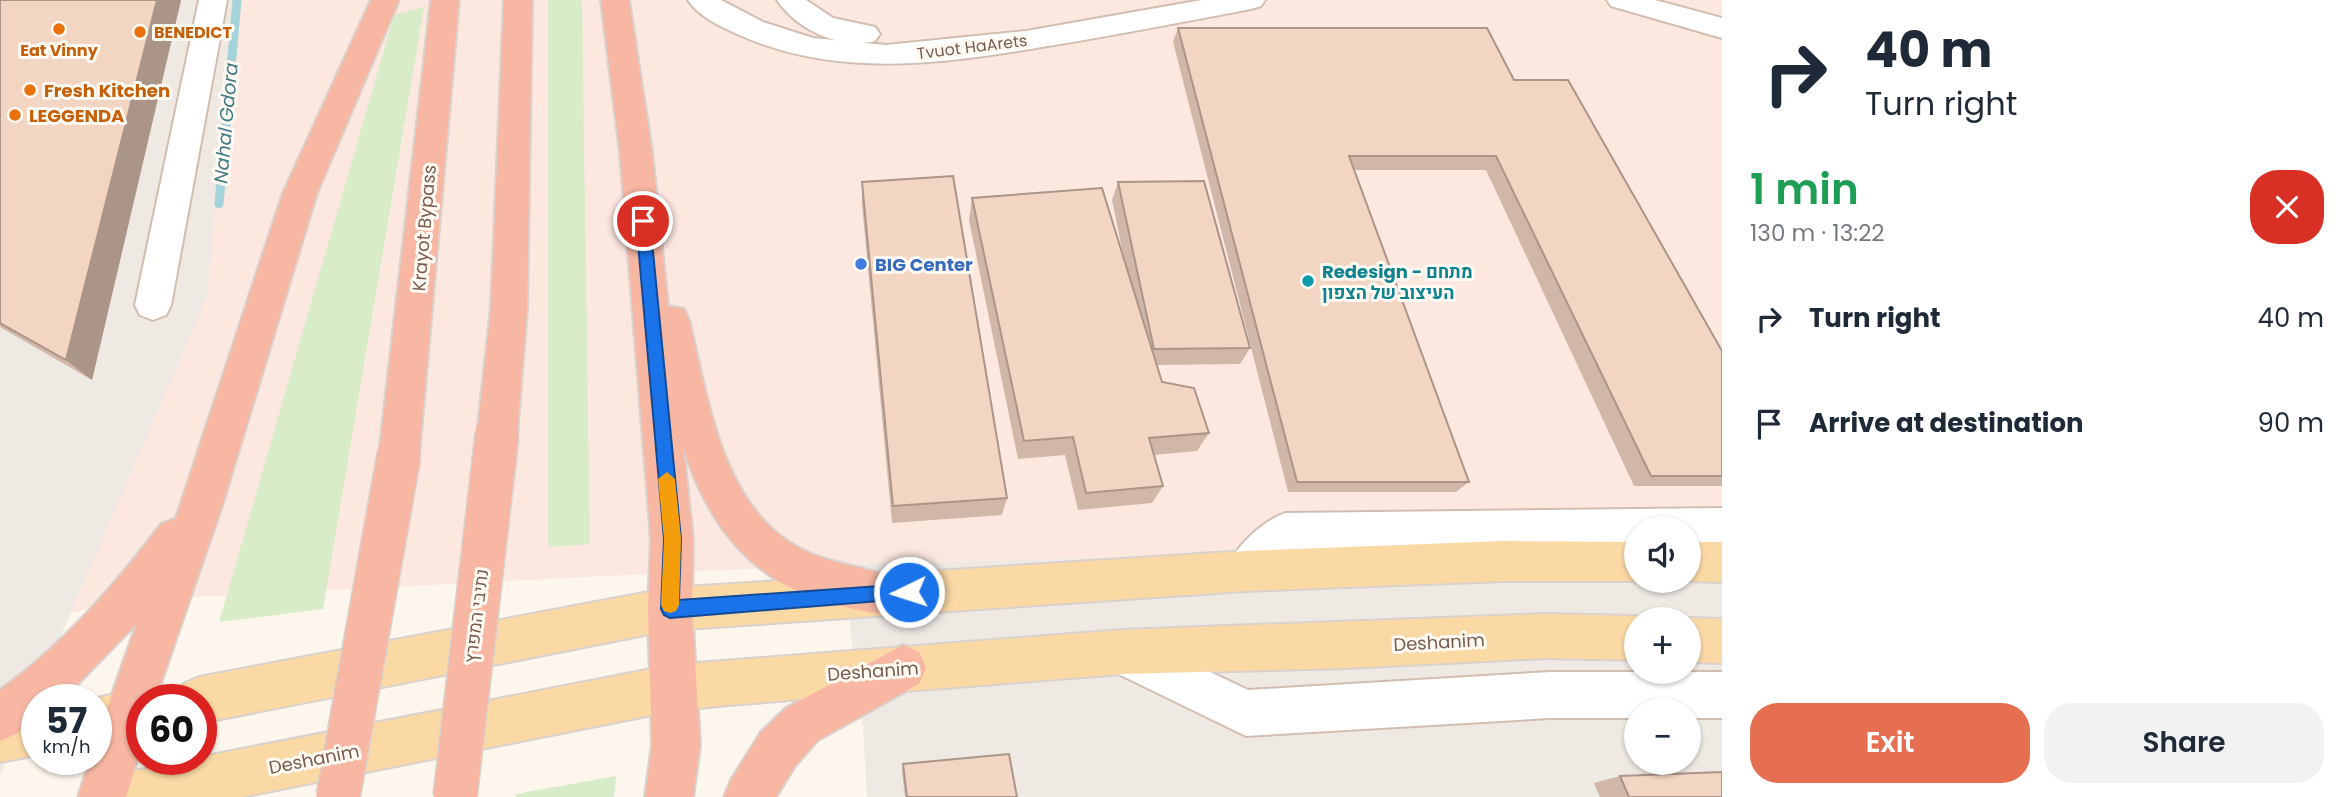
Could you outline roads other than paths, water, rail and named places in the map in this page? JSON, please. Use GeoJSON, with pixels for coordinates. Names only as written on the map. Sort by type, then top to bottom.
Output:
{"type":"FeatureCollection","features":[{"type":"Feature","properties":{"kind":"highway"},"geometry":{"type":"LineString","coordinates":[[102,797],[122,715],[201,506],[300,193],[385,0]]}},
{"type":"Feature","properties":{"kind":"highway","name":"Krayot Bypass"},"geometry":{"type":"LineString","coordinates":[[338,797],[399,455],[445,0]]}},
{"type":"Feature","properties":{"kind":"highway","name":"נתיבי המפרץ"},"geometry":{"type":"LineString","coordinates":[[455,797],[509,309],[518,0]]}},
{"type":"Feature","properties":{"kind":"highway"},"geometry":{"type":"LineString","coordinates":[[614,0],[640,195],[673,539],[670,609],[676,745],[669,797]]}},
{"type":"Feature","properties":{"kind":"highway"},"geometry":{"type":"LineString","coordinates":[[640,195],[705,456],[724,498],[756,542],[793,570],[840,589],[881,594]]}},
{"type":"Feature","properties":{"kind":"highway"},"geometry":{"type":"LineString","coordinates":[[0,718],[65,669],[92,644],[119,614],[201,506]]}},
{"type":"Feature","properties":{"kind":"highway"},"geometry":{"type":"LineString","coordinates":[[748,797],[778,749],[802,724],[903,668]]}},
{"type":"Feature","properties":{"kind":"main road"},"geometry":{"type":"LineString","coordinates":[[217,697],[670,609],[1246,571],[1504,561],[1624,562]]}},
{"type":"Feature","properties":{"kind":"main road"},"geometry":{"type":"LineString","coordinates":[[1701,562],[1722,562]]}},
{"type":"Feature","properties":{"kind":"main road","name":"Deshanim"},"geometry":{"type":"LineString","coordinates":[[120,797],[672,688],[1122,652],[1348,646],[1546,636],[1624,638]]}},
{"type":"Feature","properties":{"kind":"main road"},"geometry":{"type":"LineString","coordinates":[[1701,640],[1722,640]]}},
{"type":"Feature","properties":{"kind":"main road"},"geometry":{"type":"LineString","coordinates":[[0,739],[21,735]]}},
{"type":"Feature","properties":{"kind":"street"},"geometry":{"type":"LineString","coordinates":[[153,305],[213,0]]}},
{"type":"Feature","properties":{"kind":"street","name":"Tvuot HaArets"},"geometry":{"type":"LineString","coordinates":[[702,0],[747,26],[794,43],[848,54],[921,55],[1056,37],[1251,0]]}},
{"type":"Feature","properties":{"kind":"street"},"geometry":{"type":"LineString","coordinates":[[791,0],[796,10],[821,23],[852,33],[983,46]]}},
{"type":"Feature","properties":{"kind":"street"},"geometry":{"type":"LineString","coordinates":[[1621,0],[1722,28]]}},
{"type":"Feature","properties":{"kind":"street"},"geometry":{"type":"LineString","coordinates":[[1246,571],[1285,532],[1722,527]]}},
{"type":"Feature","properties":{"kind":"street"},"geometry":{"type":"LineString","coordinates":[[1122,652],[1247,713],[1550,695],[1722,695]]}},
{"type":"Feature","properties":{"kind":"waterway","name":"Nahal Gdora"},"geometry":{"type":"LineString","coordinates":[[219,204],[237,0]]}},
{"type":"Feature","properties":{"kind":"place","name":"Eat Vinny"},"geometry":{"type":"Point","coordinates":[59,29]}},
{"type":"Feature","properties":{"kind":"place","name":"BENEDICT"},"geometry":{"type":"Point","coordinates":[140,32]}},
{"type":"Feature","properties":{"kind":"place","name":"Fresh Kitchen"},"geometry":{"type":"Point","coordinates":[30,90]}},
{"type":"Feature","properties":{"kind":"place","name":"LEGGENDA"},"geometry":{"type":"Point","coordinates":[15,115]}},
{"type":"Feature","properties":{"kind":"place","name":"BIG Center"},"geometry":{"type":"Point","coordinates":[861,264]}},
{"type":"Feature","properties":{"kind":"place","name":"Redesign - מתחם העיצוב של הצפון"},"geometry":{"type":"Point","coordinates":[1308,281]}}]}
